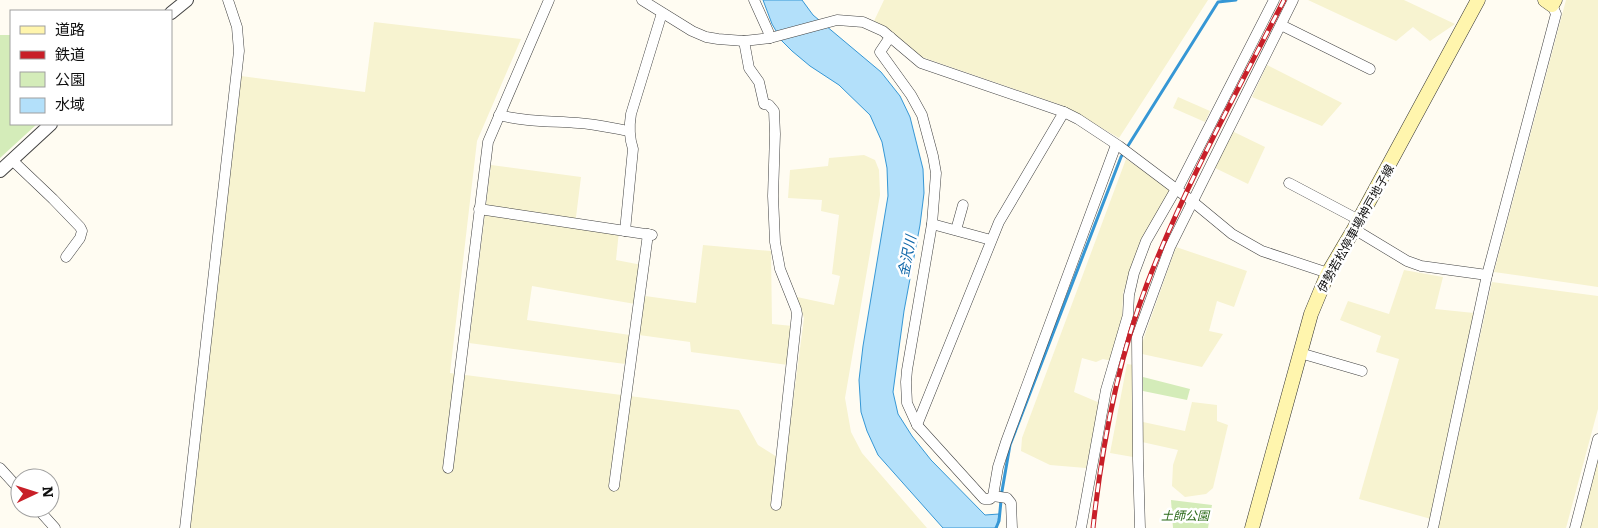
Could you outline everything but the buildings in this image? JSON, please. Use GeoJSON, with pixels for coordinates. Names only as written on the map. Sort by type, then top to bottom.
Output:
{"type":"FeatureCollection","features":[{"type":"Feature","properties":{"kind":"main road","name":"伊勢若松停車場神戸地子線"},"geometry":{"type":"LineString","coordinates":[[1252,528],[1311,314],[1328,273],[1357,225],[1478,0]]}},
{"type":"Feature","properties":{"kind":"street"},"geometry":{"type":"LineString","coordinates":[[172,12],[187,0]]}},
{"type":"Feature","properties":{"kind":"street"},"geometry":{"type":"LineString","coordinates":[[185,528],[239,51],[238,27],[228,0]]}},
{"type":"Feature","properties":{"kind":"street"},"geometry":{"type":"LineString","coordinates":[[448,468],[488,142],[549,0]]}},
{"type":"Feature","properties":{"kind":"street"},"geometry":{"type":"LineString","coordinates":[[754,0],[770,38]]}},
{"type":"Feature","properties":{"kind":"street"},"geometry":{"type":"LineString","coordinates":[[1081,528],[1106,390],[1126,322],[1130,288],[1134,273],[1146,241],[1177,190],[1274,0]]}},
{"type":"Feature","properties":{"kind":"street"},"geometry":{"type":"LineString","coordinates":[[1140,528],[1137,337],[1170,247],[1293,0]]}},
{"type":"Feature","properties":{"kind":"street"},"geometry":{"type":"LineString","coordinates":[[648,2],[662,13],[706,37],[744,40],[770,38],[837,20],[863,22],[883,31],[921,63],[1078,118],[1122,148],[1226,229],[1262,251],[1328,273]]}},
{"type":"Feature","properties":{"kind":"street"},"geometry":{"type":"LineString","coordinates":[[1432,528],[1487,275],[1556,14],[1551,2]]}},
{"type":"Feature","properties":{"kind":"street"},"geometry":{"type":"LineString","coordinates":[[625,231],[633,149],[629,131],[631,114],[662,13]]}},
{"type":"Feature","properties":{"kind":"street"},"geometry":{"type":"LineString","coordinates":[[1281,24],[1370,69]]}},
{"type":"Feature","properties":{"kind":"street"},"geometry":{"type":"LineString","coordinates":[[890,37],[880,52],[906,88],[922,115],[936,173],[932,224],[906,382],[907,403],[917,425],[984,499],[998,497],[1011,503],[1012,528]]}},
{"type":"Feature","properties":{"kind":"street"},"geometry":{"type":"LineString","coordinates":[[744,40],[745,56],[749,68],[759,82],[764,104],[769,105],[774,110],[773,196],[775,242],[780,269],[797,314],[776,505]]}},
{"type":"Feature","properties":{"kind":"street"},"geometry":{"type":"LineString","coordinates":[[917,425],[999,222],[1064,112]]}},
{"type":"Feature","properties":{"kind":"street"},"geometry":{"type":"LineString","coordinates":[[500,115],[511,118],[578,123],[629,131]]}},
{"type":"Feature","properties":{"kind":"street"},"geometry":{"type":"LineString","coordinates":[[0,171],[50,125]]}},
{"type":"Feature","properties":{"kind":"street"},"geometry":{"type":"LineString","coordinates":[[998,497],[1006,442],[1122,148]]}},
{"type":"Feature","properties":{"kind":"street"},"geometry":{"type":"LineString","coordinates":[[12,160],[80,227],[82,231],[80,238],[66,257]]}},
{"type":"Feature","properties":{"kind":"street"},"geometry":{"type":"LineString","coordinates":[[1288,183],[1357,225],[1407,261],[1421,266],[1487,275]]}},
{"type":"Feature","properties":{"kind":"street"},"geometry":{"type":"LineString","coordinates":[[956,230],[963,204]]}},
{"type":"Feature","properties":{"kind":"street"},"geometry":{"type":"LineString","coordinates":[[479,209],[650,234],[614,486]]}},
{"type":"Feature","properties":{"kind":"street"},"geometry":{"type":"LineString","coordinates":[[932,224],[991,240]]}},
{"type":"Feature","properties":{"kind":"street"},"geometry":{"type":"LineString","coordinates":[[1300,353],[1362,371]]}},
{"type":"Feature","properties":{"kind":"street"},"geometry":{"type":"LineString","coordinates":[[1575,528],[1598,439]]}},
{"type":"Feature","properties":{"kind":"street"},"geometry":{"type":"LineString","coordinates":[[0,468],[10,479]]}},
{"type":"Feature","properties":{"kind":"street"},"geometry":{"type":"LineString","coordinates":[[46,518],[55,528]]}},
{"type":"Feature","properties":{"kind":"shaded area"},"geometry":{"type":"Polygon","coordinates":[[[884,0],[1208,0],[1119,138],[1064,106],[919,56],[887,28],[874,21],[884,0]]]}},
{"type":"Feature","properties":{"kind":"shaded area"},"geometry":{"type":"Polygon","coordinates":[[[1308,0],[1404,0],[1455,24],[1430,41],[1413,27],[1396,41],[1308,0]]]}},
{"type":"Feature","properties":{"kind":"shaded area"},"geometry":{"type":"Polygon","coordinates":[[[1566,0],[1598,0],[1598,287],[1494,272],[1566,0]]]}},
{"type":"Feature","properties":{"kind":"shaded area"},"geometry":{"type":"Polygon","coordinates":[[[374,22],[521,39],[477,141],[450,373],[739,410],[758,445],[785,462],[804,318],[797,297],[834,305],[840,276],[832,274],[839,215],[821,211],[822,200],[788,198],[790,170],[828,166],[829,158],[864,155],[875,160],[879,170],[880,195],[845,398],[851,432],[862,453],[927,528],[190,528],[241,76],[365,92],[374,22]]]}},
{"type":"Feature","properties":{"kind":"shaded area"},"geometry":{"type":"Polygon","coordinates":[[[1267,65],[1342,103],[1322,126],[1252,97],[1267,65]]]}},
{"type":"Feature","properties":{"kind":"shaded area"},"geometry":{"type":"Polygon","coordinates":[[[1178,97],[1210,111],[1205,122],[1173,108],[1178,97]]]}},
{"type":"Feature","properties":{"kind":"shaded area"},"geometry":{"type":"Polygon","coordinates":[[[1232,131],[1265,147],[1248,184],[1213,167],[1232,131]]]}},
{"type":"Feature","properties":{"kind":"shaded area"},"geometry":{"type":"Polygon","coordinates":[[[1126,159],[1172,190],[1131,271],[1123,293],[1122,320],[1112,361],[1103,359],[1096,362],[1082,358],[1074,392],[1100,403],[1086,468],[1050,465],[1021,451],[1022,438],[1126,159]]]}},
{"type":"Feature","properties":{"kind":"shaded area"},"geometry":{"type":"Polygon","coordinates":[[[491,165],[581,177],[575,225],[619,231],[616,260],[642,265],[635,304],[532,286],[527,320],[630,335],[625,364],[469,343],[491,165]]]}},
{"type":"Feature","properties":{"kind":"shaded area"},"geometry":{"type":"Polygon","coordinates":[[[703,245],[771,251],[772,324],[793,326],[788,365],[691,352],[690,342],[639,335],[645,296],[696,303],[703,245]]]}},
{"type":"Feature","properties":{"kind":"shaded area"},"geometry":{"type":"Polygon","coordinates":[[[1176,247],[1247,271],[1234,307],[1217,301],[1209,331],[1223,334],[1202,367],[1142,354],[1142,343],[1176,247]]]}},
{"type":"Feature","properties":{"kind":"shaded area"},"geometry":{"type":"Polygon","coordinates":[[[1404,270],[1443,277],[1435,309],[1474,313],[1431,519],[1359,499],[1399,359],[1376,352],[1381,336],[1340,320],[1348,301],[1389,314],[1404,270]]]}},
{"type":"Feature","properties":{"kind":"shaded area"},"geometry":{"type":"Polygon","coordinates":[[[1492,282],[1598,296],[1598,409],[1566,528],[1438,528],[1492,282]]]}},
{"type":"Feature","properties":{"kind":"shaded area"},"geometry":{"type":"Polygon","coordinates":[[[1127,364],[1134,365],[1133,457],[1110,453],[1127,364]]]}},
{"type":"Feature","properties":{"kind":"shaded area"},"geometry":{"type":"Polygon","coordinates":[[[1192,402],[1217,405],[1217,421],[1228,425],[1213,488],[1206,494],[1185,497],[1172,486],[1173,465],[1178,450],[1142,442],[1143,422],[1185,431],[1192,402]]]}},
{"type":"Feature","properties":{"kind":"shaded area"},"geometry":{"type":"Polygon","coordinates":[[[1598,451],[1598,528],[1578,528],[1598,451]]]}},
{"type":"Feature","properties":{"kind":"green space"},"geometry":{"type":"Polygon","coordinates":[[[0,35],[10,35],[10,125],[36,125],[0,158],[0,35]]]}},
{"type":"Feature","properties":{"kind":"green space"},"geometry":{"type":"Polygon","coordinates":[[[1143,377],[1190,389],[1187,400],[1143,391],[1143,377]]]}},
{"type":"Feature","properties":{"kind":"green space","name":"土師公園"},"geometry":{"type":"Polygon","coordinates":[[[1171,500],[1212,505],[1208,528],[1173,528],[1171,500]]]}},
{"type":"Feature","properties":{"kind":"water","name":"金沢川"},"geometry":{"type":"Polygon","coordinates":[[[763,0],[802,0],[813,15],[881,72],[900,96],[910,117],[923,169],[924,193],[904,311],[893,392],[898,414],[912,436],[931,460],[985,515],[999,514],[997,528],[943,528],[878,455],[867,431],[861,412],[859,380],[888,196],[887,168],[882,142],[870,115],[839,85],[810,66],[782,41],[772,24],[763,0]]]}},
{"type":"Feature","properties":{"kind":"waterway"},"geometry":{"type":"LineString","coordinates":[[996,528],[999,521],[1010,445],[1121,157],[1218,2],[1236,0]]}},
{"type":"Feature","properties":{"kind":"railway"},"geometry":{"type":"LineString","coordinates":[[1093,528],[1112,404],[1136,313],[1177,212],[1194,176],[1284,0]]}}]}
